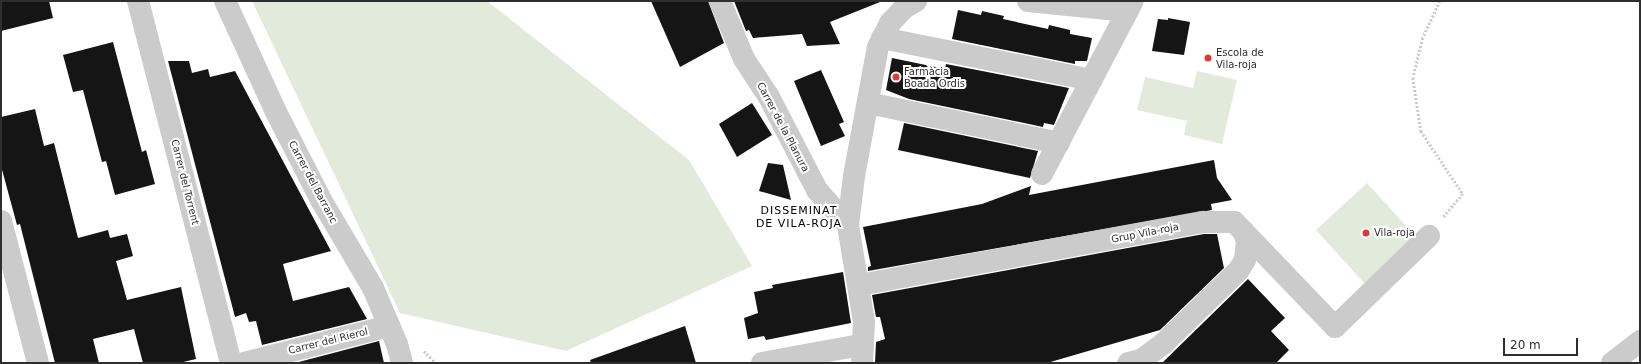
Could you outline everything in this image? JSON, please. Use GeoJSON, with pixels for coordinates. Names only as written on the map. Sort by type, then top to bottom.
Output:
{"type":"FeatureCollection","features":[{"type":"Feature","properties":{"kind":"street","name":"Carrer del Torrent"},"geometry":{"type":"LineString","coordinates":[[138,1],[232,363]]}},
{"type":"Feature","properties":{"kind":"street","name":"Carrer del Barranc"},"geometry":{"type":"LineString","coordinates":[[225,1],[276,112],[321,200],[373,288],[389,326],[402,363]]}},
{"type":"Feature","properties":{"kind":"street","name":"Carrer de la Planura"},"geometry":{"type":"LineString","coordinates":[[720,1],[741,54],[769,97],[817,190],[848,225]]}},
{"type":"Feature","properties":{"kind":"street"},"geometry":{"type":"LineString","coordinates":[[762,363],[862,354],[864,322],[848,225],[878,47],[886,30],[892,1]]}},
{"type":"Feature","properties":{"kind":"street"},"geometry":{"type":"LineString","coordinates":[[886,30],[904,8],[916,1]]}},
{"type":"Feature","properties":{"kind":"street"},"geometry":{"type":"LineString","coordinates":[[1028,1],[1130,6],[1042,174]]}},
{"type":"Feature","properties":{"kind":"street"},"geometry":{"type":"LineString","coordinates":[[886,30],[1092,80]]}},
{"type":"Feature","properties":{"kind":"street"},"geometry":{"type":"LineString","coordinates":[[868,103],[1059,142]]}},
{"type":"Feature","properties":{"kind":"street"},"geometry":{"type":"LineString","coordinates":[[1,221],[38,363]]}},
{"type":"Feature","properties":{"kind":"street","name":"Grup Vila-roja"},"geometry":{"type":"LineString","coordinates":[[859,285],[1203,222],[1234,222],[1335,327],[1429,236]]}},
{"type":"Feature","properties":{"kind":"street"},"geometry":{"type":"LineString","coordinates":[[1128,363],[1141,360],[1163,344],[1238,271],[1245,260],[1247,241],[1243,231]]}},
{"type":"Feature","properties":{"kind":"street","name":"Carrer del Rierol"},"geometry":{"type":"LineString","coordinates":[[244,363],[389,326]]}},
{"type":"Feature","properties":{"kind":"street"},"geometry":{"type":"LineString","coordinates":[[1612,363],[1640,341]]}},
{"type":"Feature","properties":{"kind":"path"},"geometry":{"type":"LineString","coordinates":[[1429,236],[1463,194],[1421,131],[1413,78],[1423,38],[1440,1]]}},
{"type":"Feature","properties":{"kind":"shaded area"},"geometry":{"type":"Polygon","coordinates":[[[252,1],[487,1],[689,160],[752,266],[566,351],[400,313],[252,1]]]}},
{"type":"Feature","properties":{"kind":"shaded area"},"geometry":{"type":"Polygon","coordinates":[[[1197,71],[1237,80],[1222,144],[1184,135],[1187,121],[1137,110],[1145,77],[1193,88],[1197,71]]]}},
{"type":"Feature","properties":{"kind":"shaded area","name":"Vila-roja"},"geometry":{"type":"Polygon","coordinates":[[[1367,183],[1416,237],[1365,284],[1316,230],[1367,183]]]}},
{"type":"Feature","properties":{"kind":"building"},"geometry":{"type":"Polygon","coordinates":[[[1,1],[49,1],[53,18],[1,31],[1,1]]]}},
{"type":"Feature","properties":{"kind":"building"},"geometry":{"type":"Polygon","coordinates":[[[651,1],[708,1],[724,43],[680,67],[651,1]]]}},
{"type":"Feature","properties":{"kind":"building"},"geometry":{"type":"Polygon","coordinates":[[[734,1],[880,2],[830,22],[840,44],[807,46],[802,34],[753,38],[749,30],[746,31],[734,1]]]}},
{"type":"Feature","properties":{"kind":"building"},"geometry":{"type":"Polygon","coordinates":[[[958,10],[981,15],[982,11],[1004,16],[1003,19],[1048,29],[1049,25],[1070,30],[1070,34],[1092,38],[1087,61],[1075,61],[1075,64],[952,39],[958,10]]]}},
{"type":"Feature","properties":{"kind":"building"},"geometry":{"type":"Polygon","coordinates":[[[1168,18],[1190,22],[1184,55],[1152,51],[1158,19],[1168,20],[1168,18]]]}},
{"type":"Feature","properties":{"kind":"building"},"geometry":{"type":"Polygon","coordinates":[[[113,42],[142,152],[146,150],[155,184],[115,195],[106,161],[102,162],[83,90],[73,92],[63,55],[113,42]]]}},
{"type":"Feature","properties":{"kind":"building"},"geometry":{"type":"Polygon","coordinates":[[[892,58],[945,69],[946,64],[1069,88],[1054,125],[1044,123],[1043,127],[909,99],[886,90],[892,58]]]}},
{"type":"Feature","properties":{"kind":"building"},"geometry":{"type":"Polygon","coordinates":[[[168,61],[189,61],[192,73],[208,69],[210,77],[235,71],[331,251],[283,264],[293,301],[349,287],[367,319],[262,345],[256,321],[249,322],[246,313],[235,317],[168,61]]]}},
{"type":"Feature","properties":{"kind":"building"},"geometry":{"type":"Polygon","coordinates":[[[821,70],[844,122],[839,124],[845,136],[821,146],[794,81],[821,70]]]}},
{"type":"Feature","properties":{"kind":"building"},"geometry":{"type":"Polygon","coordinates":[[[752,103],[772,135],[737,157],[719,124],[752,103]]]}},
{"type":"Feature","properties":{"kind":"building"},"geometry":{"type":"Polygon","coordinates":[[[35,109],[44,146],[54,143],[78,238],[108,230],[110,238],[127,234],[133,256],[116,261],[127,300],[181,287],[196,359],[179,363],[143,363],[134,329],[93,339],[99,363],[55,363],[20,224],[17,225],[1,166],[1,117],[35,109]]]}},
{"type":"Feature","properties":{"kind":"building"},"geometry":{"type":"Polygon","coordinates":[[[904,123],[1038,151],[1030,178],[898,150],[904,123]]]}},
{"type":"Feature","properties":{"kind":"building"},"geometry":{"type":"Polygon","coordinates":[[[1214,160],[1217,178],[1232,200],[1211,204],[1212,210],[868,271],[868,267],[871,266],[863,227],[982,204],[1031,186],[1029,195],[1214,160]]]}},
{"type":"Feature","properties":{"kind":"building"},"geometry":{"type":"Polygon","coordinates":[[[768,163],[783,165],[791,200],[759,191],[768,163]]]}},
{"type":"Feature","properties":{"kind":"building"},"geometry":{"type":"Polygon","coordinates":[[[1204,234],[1217,234],[1224,268],[1160,330],[1047,363],[875,363],[876,342],[885,339],[880,317],[876,317],[872,295],[1204,234]]]}},
{"type":"Feature","properties":{"kind":"building"},"geometry":{"type":"Polygon","coordinates":[[[843,272],[851,323],[766,340],[764,336],[748,339],[744,318],[758,313],[754,292],[773,288],[772,285],[843,272]]]}},
{"type":"Feature","properties":{"kind":"building"},"geometry":{"type":"Polygon","coordinates":[[[1248,279],[1285,318],[1271,331],[1289,350],[1276,363],[1162,363],[1248,279]]]}},
{"type":"Feature","properties":{"kind":"building"},"geometry":{"type":"Polygon","coordinates":[[[685,326],[696,363],[591,363],[590,360],[685,326]]]}},
{"type":"Feature","properties":{"kind":"building"},"geometry":{"type":"Polygon","coordinates":[[[379,341],[384,363],[295,363],[379,341]]]}},
{"type":"Feature","properties":{"kind":"place","name":"Escola de Vila-roja"},"geometry":{"type":"Point","coordinates":[1208,58]}},
{"type":"Feature","properties":{"kind":"place","name":"Farmàcia Boada Ordis"},"geometry":{"type":"Point","coordinates":[896,77]}},
{"type":"Feature","properties":{"kind":"place","name":"Vila-roja"},"geometry":{"type":"Point","coordinates":[1366,233]}},
{"type":"Feature","properties":{"kind":"district","name":"DISSEMINAT DE VILA-ROJA"},"geometry":{"type":"Point","coordinates":[799,218]}}]}
